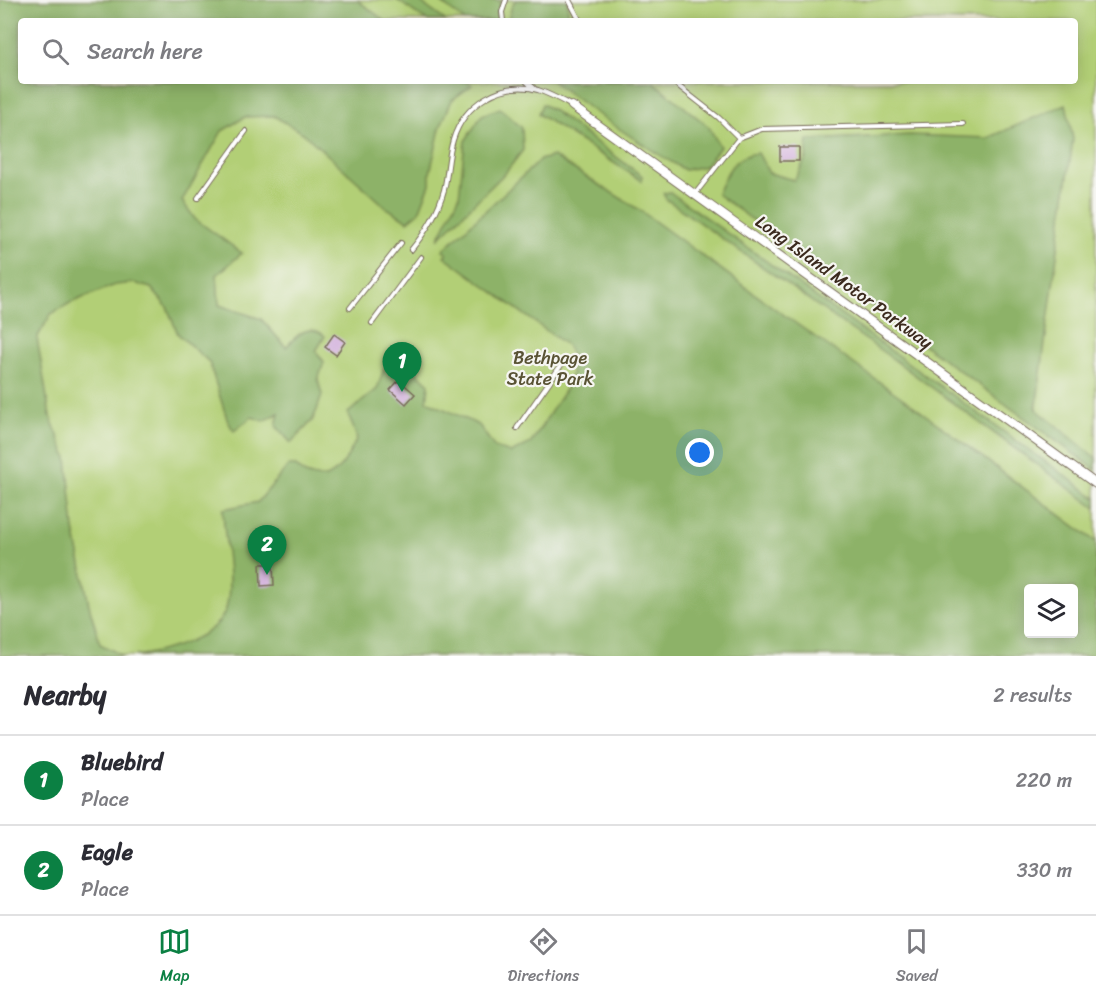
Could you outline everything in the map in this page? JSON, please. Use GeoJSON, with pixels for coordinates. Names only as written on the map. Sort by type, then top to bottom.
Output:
{"type":"FeatureCollection","features":[{"type":"Feature","properties":{"kind":"street","name":"Long Island Motor Parkway"},"geometry":{"type":"LineString","coordinates":[[572,106],[1096,483]]}},
{"type":"Feature","properties":{"kind":"lane"},"geometry":{"type":"LineString","coordinates":[[503,18],[506,0]]}},
{"type":"Feature","properties":{"kind":"lane"},"geometry":{"type":"LineString","coordinates":[[569,0],[578,18]]}},
{"type":"Feature","properties":{"kind":"lane"},"geometry":{"type":"LineString","coordinates":[[529,84],[536,90],[572,106]]}},
{"type":"Feature","properties":{"kind":"lane"},"geometry":{"type":"LineString","coordinates":[[676,84],[719,118],[739,138]]}},
{"type":"Feature","properties":{"kind":"lane"},"geometry":{"type":"LineString","coordinates":[[411,250],[427,227],[444,191],[453,140],[461,121],[475,104],[492,93],[512,88],[536,90]]}},
{"type":"Feature","properties":{"kind":"lane"},"geometry":{"type":"LineString","coordinates":[[695,195],[739,138],[762,129],[963,124]]}},
{"type":"Feature","properties":{"kind":"lane"},"geometry":{"type":"LineString","coordinates":[[198,198],[246,131]]}},
{"type":"Feature","properties":{"kind":"lane"},"geometry":{"type":"LineString","coordinates":[[350,308],[401,243]]}},
{"type":"Feature","properties":{"kind":"lane"},"geometry":{"type":"LineString","coordinates":[[372,323],[421,257]]}},
{"type":"Feature","properties":{"kind":"lane"},"geometry":{"type":"LineString","coordinates":[[517,428],[564,361]]}},
{"type":"Feature","properties":{"kind":"green space","name":"Bethpage State Park"},"geometry":{"type":"Polygon","coordinates":[[[0,0],[1096,0],[1096,656],[0,656],[0,0]]]}},
{"type":"Feature","properties":{"kind":"green space"},"geometry":{"type":"Polygon","coordinates":[[[0,0],[357,0],[381,18],[18,18],[18,84],[472,85],[452,100],[440,128],[430,173],[430,184],[419,212],[408,221],[387,208],[303,133],[274,116],[245,117],[222,131],[182,201],[195,219],[242,253],[217,275],[219,305],[261,319],[286,347],[299,335],[309,330],[325,336],[316,351],[324,362],[318,380],[322,395],[312,421],[291,443],[276,426],[279,413],[264,421],[252,417],[234,431],[228,422],[209,362],[178,334],[167,307],[151,288],[134,283],[115,285],[70,303],[51,314],[37,338],[50,416],[67,458],[74,529],[89,605],[100,644],[123,656],[0,656],[0,0]]]}},
{"type":"Feature","properties":{"kind":"green space"},"geometry":{"type":"Polygon","coordinates":[[[397,0],[417,0],[442,18],[423,18],[397,0]]]}},
{"type":"Feature","properties":{"kind":"green space"},"geometry":{"type":"Polygon","coordinates":[[[438,0],[501,0],[498,18],[461,18],[438,0]]]}},
{"type":"Feature","properties":{"kind":"green space"},"geometry":{"type":"Polygon","coordinates":[[[516,0],[567,0],[569,18],[509,18],[512,5],[516,0]]]}},
{"type":"Feature","properties":{"kind":"green space"},"geometry":{"type":"Polygon","coordinates":[[[556,84],[656,84],[709,127],[720,147],[705,166],[685,170],[617,128],[556,84]]]}},
{"type":"Feature","properties":{"kind":"green space"},"geometry":{"type":"Polygon","coordinates":[[[542,104],[642,176],[642,181],[538,114],[542,104]]]}},
{"type":"Feature","properties":{"kind":"green space"},"geometry":{"type":"Polygon","coordinates":[[[1066,104],[1073,139],[1036,409],[1096,458],[1096,470],[717,194],[732,167],[737,161],[750,154],[758,153],[769,173],[794,180],[806,158],[808,140],[910,135],[988,138],[1066,104]]]}},
{"type":"Feature","properties":{"kind":"green space"},"geometry":{"type":"Polygon","coordinates":[[[500,108],[522,128],[523,150],[506,172],[438,239],[459,197],[465,141],[482,115],[500,108]]]}},
{"type":"Feature","properties":{"kind":"green space"},"geometry":{"type":"Polygon","coordinates":[[[553,156],[638,209],[911,404],[1096,542],[1096,656],[135,656],[175,647],[203,635],[222,617],[229,593],[223,509],[258,502],[288,466],[296,466],[305,474],[316,477],[324,477],[336,471],[342,465],[357,438],[348,413],[377,389],[384,369],[393,362],[414,370],[429,384],[427,401],[479,425],[495,448],[511,453],[531,443],[570,382],[573,359],[566,345],[444,256],[447,253],[443,250],[540,160],[553,156]]]}},
{"type":"Feature","properties":{"kind":"green space"},"geometry":{"type":"Polygon","coordinates":[[[670,192],[1096,498],[1096,508],[893,359],[666,199],[663,193],[670,192]]]}},
{"type":"Feature","properties":{"kind":"building"},"geometry":{"type":"Polygon","coordinates":[[[780,147],[799,147],[799,161],[780,161],[780,147]]]}},
{"type":"Feature","properties":{"kind":"building"},"geometry":{"type":"Polygon","coordinates":[[[334,334],[345,342],[336,355],[325,347],[334,334]]]}},
{"type":"Feature","properties":{"kind":"building"},"geometry":{"type":"Polygon","coordinates":[[[399,380],[415,394],[406,404],[390,390],[399,380]]]}},
{"type":"Feature","properties":{"kind":"building"},"geometry":{"type":"Polygon","coordinates":[[[260,564],[273,564],[274,585],[261,586],[260,564]]]}},
{"type":"Feature","properties":{"kind":"place","name":"Bluebird"},"geometry":{"type":"Point","coordinates":[402,392]}},
{"type":"Feature","properties":{"kind":"place","name":"Eagle"},"geometry":{"type":"Point","coordinates":[267,575]}}]}
